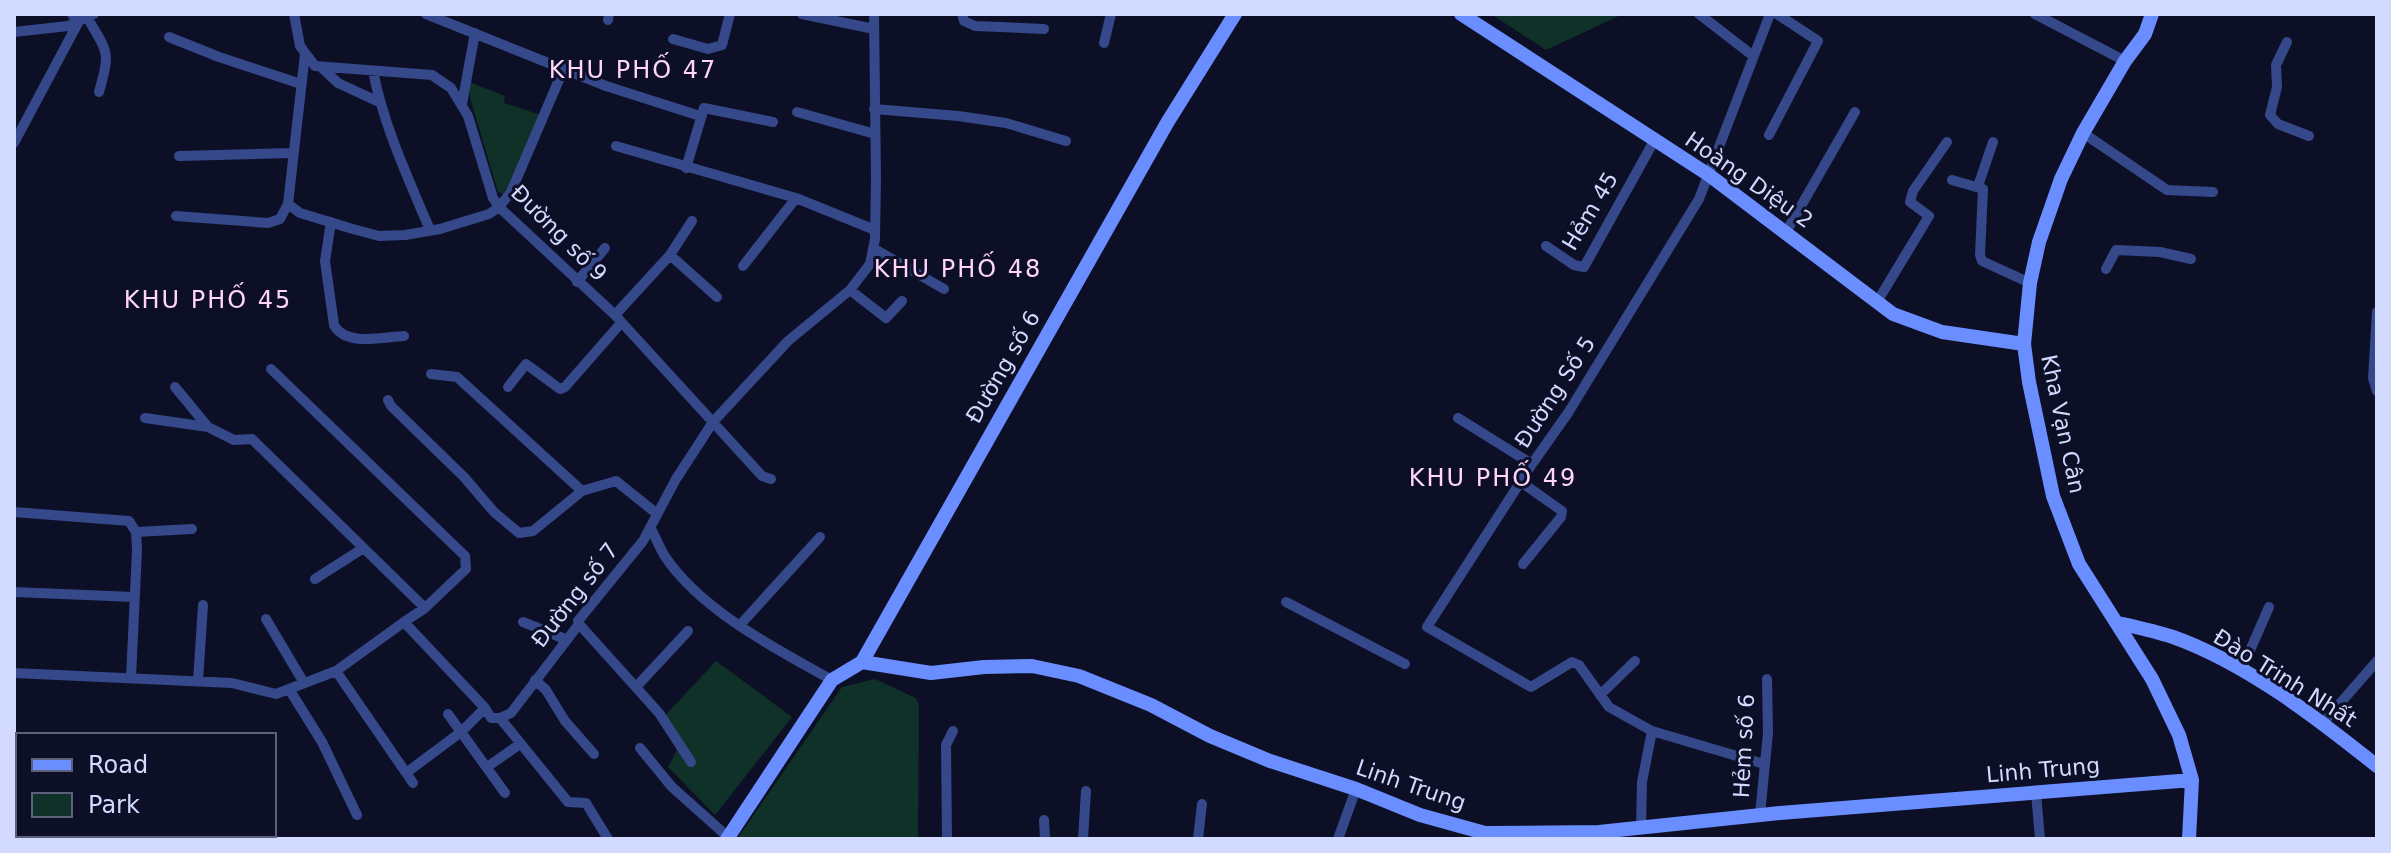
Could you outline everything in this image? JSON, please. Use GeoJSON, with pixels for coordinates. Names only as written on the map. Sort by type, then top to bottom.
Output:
{"type":"FeatureCollection","features":[{"type":"Feature","properties":{"kind":"street"},"geometry":{"type":"LineString","coordinates":[[294,14],[300,46],[315,66],[322,68],[338,83],[379,102]]}},
{"type":"Feature","properties":{"kind":"street"},"geometry":{"type":"LineString","coordinates":[[426,14],[606,86],[700,116]]}},
{"type":"Feature","properties":{"kind":"street"},"geometry":{"type":"LineString","coordinates":[[673,39],[708,49],[722,45],[730,14]]}},
{"type":"Feature","properties":{"kind":"street"},"geometry":{"type":"LineString","coordinates":[[802,14],[874,29]]}},
{"type":"Feature","properties":{"kind":"street","name":"Đường số 7"},"geometry":{"type":"LineString","coordinates":[[500,718],[511,713],[579,624],[578,621],[643,541],[656,513],[713,422],[788,341],[850,290],[870,264],[875,230],[874,14]]}},
{"type":"Feature","properties":{"kind":"street"},"geometry":{"type":"LineString","coordinates":[[962,14],[964,21],[975,26],[1044,29]]}},
{"type":"Feature","properties":{"kind":"street"},"geometry":{"type":"LineString","coordinates":[[1104,43],[1111,14]]}},
{"type":"Feature","properties":{"kind":"street","name":"Đường số 6"},"geometry":{"type":"LineString","coordinates":[[862,662],[1167,123],[1235,14]]}},
{"type":"Feature","properties":{"kind":"street","name":"Hoàng Diệu 2"},"geometry":{"type":"LineString","coordinates":[[1461,14],[1709,175],[1893,314],[1942,332],[2024,344]]}},
{"type":"Feature","properties":{"kind":"street"},"geometry":{"type":"LineString","coordinates":[[1699,14],[1752,55]]}},
{"type":"Feature","properties":{"kind":"street","name":"Đường Số 5"},"geometry":{"type":"LineString","coordinates":[[1600,695],[1579,665],[1572,662],[1531,687],[1427,627],[1568,413],[1699,199],[1770,14]]}},
{"type":"Feature","properties":{"kind":"street"},"geometry":{"type":"LineString","coordinates":[[1769,135],[1818,41],[1777,14]]}},
{"type":"Feature","properties":{"kind":"street"},"geometry":{"type":"LineString","coordinates":[[2035,14],[2125,61]]}},
{"type":"Feature","properties":{"kind":"street","name":"Kha Vạn Cân"},"geometry":{"type":"LineString","coordinates":[[2152,14],[2145,34],[2125,61],[2083,133],[2061,179],[2039,242],[2030,283],[2024,344],[2053,496],[2079,564],[2167,706],[2179,735],[2192,780],[2189,839]]}},
{"type":"Feature","properties":{"kind":"street"},"geometry":{"type":"LineString","coordinates":[[14,32],[58,28],[83,17]]}},
{"type":"Feature","properties":{"kind":"street"},"geometry":{"type":"LineString","coordinates":[[83,17],[107,50],[108,58],[99,92]]}},
{"type":"Feature","properties":{"kind":"street"},"geometry":{"type":"LineString","coordinates":[[14,143],[83,17]]}},
{"type":"Feature","properties":{"kind":"street"},"geometry":{"type":"LineString","coordinates":[[462,104],[475,33]]}},
{"type":"Feature","properties":{"kind":"street"},"geometry":{"type":"LineString","coordinates":[[169,37],[301,84]]}},
{"type":"Feature","properties":{"kind":"street"},"geometry":{"type":"LineString","coordinates":[[2287,42],[2276,65],[2277,87],[2270,115],[2278,124],[2309,136]]}},
{"type":"Feature","properties":{"kind":"street"},"geometry":{"type":"LineString","coordinates":[[176,216],[268,223],[280,219],[288,204],[305,54]]}},
{"type":"Feature","properties":{"kind":"street","name":"Đường số 9"},"geometry":{"type":"LineString","coordinates":[[322,68],[432,75],[451,88],[462,104],[493,198],[499,207],[618,319],[762,476],[771,479]]}},
{"type":"Feature","properties":{"kind":"street"},"geometry":{"type":"LineString","coordinates":[[288,204],[300,213],[379,236],[430,230],[489,214],[511,192],[564,68]]}},
{"type":"Feature","properties":{"kind":"street"},"geometry":{"type":"LineString","coordinates":[[373,71],[379,102],[430,230]]}},
{"type":"Feature","properties":{"kind":"street"},"geometry":{"type":"LineString","coordinates":[[686,168],[704,108],[773,122]]}},
{"type":"Feature","properties":{"kind":"street"},"geometry":{"type":"LineString","coordinates":[[874,109],[1006,123],[1066,141]]}},
{"type":"Feature","properties":{"kind":"street"},"geometry":{"type":"LineString","coordinates":[[797,112],[875,134]]}},
{"type":"Feature","properties":{"kind":"street"},"geometry":{"type":"LineString","coordinates":[[1786,232],[1855,112]]}},
{"type":"Feature","properties":{"kind":"street"},"geometry":{"type":"LineString","coordinates":[[2083,133],[2167,190],[2213,192]]}},
{"type":"Feature","properties":{"kind":"street","name":"Hẻm 45"},"geometry":{"type":"LineString","coordinates":[[1546,246],[1574,265],[1584,267],[1654,141]]}},
{"type":"Feature","properties":{"kind":"street"},"geometry":{"type":"LineString","coordinates":[[1877,302],[1929,216],[1910,202],[1913,191],[1947,142]]}},
{"type":"Feature","properties":{"kind":"street"},"geometry":{"type":"LineString","coordinates":[[1978,186],[1993,142]]}},
{"type":"Feature","properties":{"kind":"street"},"geometry":{"type":"LineString","coordinates":[[616,146],[796,198],[875,230]]}},
{"type":"Feature","properties":{"kind":"street"},"geometry":{"type":"LineString","coordinates":[[179,156],[292,153]]}},
{"type":"Feature","properties":{"kind":"street"},"geometry":{"type":"LineString","coordinates":[[1952,180],[1983,189],[1982,261],[2030,283]]}},
{"type":"Feature","properties":{"kind":"street"},"geometry":{"type":"LineString","coordinates":[[743,266],[796,198]]}},
{"type":"Feature","properties":{"kind":"street"},"geometry":{"type":"LineString","coordinates":[[508,387],[526,364],[562,388],[670,255],[692,221]]}},
{"type":"Feature","properties":{"kind":"street"},"geometry":{"type":"LineString","coordinates":[[331,222],[325,261],[334,325],[349,338],[404,336]]}},
{"type":"Feature","properties":{"kind":"street"},"geometry":{"type":"LineString","coordinates":[[577,282],[605,248]]}},
{"type":"Feature","properties":{"kind":"street"},"geometry":{"type":"LineString","coordinates":[[873,248],[944,289]]}},
{"type":"Feature","properties":{"kind":"street"},"geometry":{"type":"LineString","coordinates":[[2106,269],[2116,250],[2160,252],[2191,259]]}},
{"type":"Feature","properties":{"kind":"street"},"geometry":{"type":"LineString","coordinates":[[670,255],[717,297]]}},
{"type":"Feature","properties":{"kind":"street"},"geometry":{"type":"LineString","coordinates":[[850,290],[886,318],[902,301]]}},
{"type":"Feature","properties":{"kind":"street"},"geometry":{"type":"LineString","coordinates":[[2377,312],[2373,378],[2377,391]]}},
{"type":"Feature","properties":{"kind":"street"},"geometry":{"type":"LineString","coordinates":[[14,673],[232,683],[276,694],[336,671],[425,608],[466,569],[465,556],[271,369]]}},
{"type":"Feature","properties":{"kind":"street"},"geometry":{"type":"LineString","coordinates":[[431,374],[457,377],[582,491]]}},
{"type":"Feature","properties":{"kind":"street"},"geometry":{"type":"LineString","coordinates":[[175,387],[208,427]]}},
{"type":"Feature","properties":{"kind":"street"},"geometry":{"type":"LineString","coordinates":[[388,400],[494,512],[519,533],[533,531],[582,491],[616,481],[656,513]]}},
{"type":"Feature","properties":{"kind":"street"},"geometry":{"type":"LineString","coordinates":[[145,418],[208,427],[234,440],[252,439],[425,608]]}},
{"type":"Feature","properties":{"kind":"street"},"geometry":{"type":"LineString","coordinates":[[1458,418],[1532,464]]}},
{"type":"Feature","properties":{"kind":"street"},"geometry":{"type":"LineString","coordinates":[[1521,482],[1562,511],[1561,517],[1523,564]]}},
{"type":"Feature","properties":{"kind":"street"},"geometry":{"type":"LineString","coordinates":[[14,512],[129,521],[136,532],[137,567],[131,678]]}},
{"type":"Feature","properties":{"kind":"street"},"geometry":{"type":"LineString","coordinates":[[650,527],[664,555],[682,577],[740,625],[832,680]]}},
{"type":"Feature","properties":{"kind":"street"},"geometry":{"type":"LineString","coordinates":[[136,532],[192,529]]}},
{"type":"Feature","properties":{"kind":"street"},"geometry":{"type":"LineString","coordinates":[[740,625],[820,537]]}},
{"type":"Feature","properties":{"kind":"street"},"geometry":{"type":"LineString","coordinates":[[315,579],[362,549]]}},
{"type":"Feature","properties":{"kind":"street"},"geometry":{"type":"LineString","coordinates":[[14,592],[134,597]]}},
{"type":"Feature","properties":{"kind":"street"},"geometry":{"type":"LineString","coordinates":[[1286,602],[1405,664]]}},
{"type":"Feature","properties":{"kind":"street"},"geometry":{"type":"LineString","coordinates":[[198,681],[203,605]]}},
{"type":"Feature","properties":{"kind":"street"},"geometry":{"type":"LineString","coordinates":[[2241,671],[2269,607]]}},
{"type":"Feature","properties":{"kind":"street"},"geometry":{"type":"LineString","coordinates":[[266,619],[304,683]]}},
{"type":"Feature","properties":{"kind":"street"},"geometry":{"type":"LineString","coordinates":[[404,622],[491,718],[500,718],[568,802],[586,803],[608,839]]}},
{"type":"Feature","properties":{"kind":"street"},"geometry":{"type":"LineString","coordinates":[[523,622],[565,639]]}},
{"type":"Feature","properties":{"kind":"street","name":"Đào Trinh Nhất"},"geometry":{"type":"LineString","coordinates":[[2118,623],[2173,637],[2241,671],[2323,723],[2377,766]]}},
{"type":"Feature","properties":{"kind":"street"},"geometry":{"type":"LineString","coordinates":[[579,624],[659,713],[691,762]]}},
{"type":"Feature","properties":{"kind":"street"},"geometry":{"type":"LineString","coordinates":[[636,687],[688,631]]}},
{"type":"Feature","properties":{"kind":"street"},"geometry":{"type":"LineString","coordinates":[[1635,661],[1600,695],[1609,707],[1652,731],[1764,764]]}},
{"type":"Feature","properties":{"kind":"street"},"geometry":{"type":"LineString","coordinates":[[2323,723],[2377,661]]}},
{"type":"Feature","properties":{"kind":"street"},"geometry":{"type":"LineString","coordinates":[[640,748],[672,787],[727,838],[832,680],[862,662]]}},
{"type":"Feature","properties":{"kind":"street","name":"Linh Trung"},"geometry":{"type":"LineString","coordinates":[[862,662],[931,673],[1032,666],[1079,676],[1151,705],[1210,736],[1270,761],[1484,836],[1584,832],[2192,780]]}},
{"type":"Feature","properties":{"kind":"street"},"geometry":{"type":"LineString","coordinates":[[336,671],[413,783]]}},
{"type":"Feature","properties":{"kind":"street","name":"Hẻm số 6"},"geometry":{"type":"LineString","coordinates":[[1760,815],[1768,733],[1767,679]]}},
{"type":"Feature","properties":{"kind":"street"},"geometry":{"type":"LineString","coordinates":[[535,680],[594,754]]}},
{"type":"Feature","properties":{"kind":"street"},"geometry":{"type":"LineString","coordinates":[[289,689],[322,742],[357,815]]}},
{"type":"Feature","properties":{"kind":"street"},"geometry":{"type":"LineString","coordinates":[[406,773],[461,732],[485,708]]}},
{"type":"Feature","properties":{"kind":"street"},"geometry":{"type":"LineString","coordinates":[[448,714],[505,793]]}},
{"type":"Feature","properties":{"kind":"street"},"geometry":{"type":"LineString","coordinates":[[947,839],[946,745],[953,731]]}},
{"type":"Feature","properties":{"kind":"street"},"geometry":{"type":"LineString","coordinates":[[1641,827],[1642,782],[1652,731]]}},
{"type":"Feature","properties":{"kind":"street"},"geometry":{"type":"LineString","coordinates":[[487,767],[520,744]]}},
{"type":"Feature","properties":{"kind":"street"},"geometry":{"type":"LineString","coordinates":[[1338,839],[1356,789]]}},
{"type":"Feature","properties":{"kind":"street"},"geometry":{"type":"LineString","coordinates":[[1083,839],[1086,791]]}},
{"type":"Feature","properties":{"kind":"street"},"geometry":{"type":"LineString","coordinates":[[2036,793],[2040,839]]}},
{"type":"Feature","properties":{"kind":"street"},"geometry":{"type":"LineString","coordinates":[[1198,839],[1202,804]]}},
{"type":"Feature","properties":{"kind":"street"},"geometry":{"type":"LineString","coordinates":[[1044,820],[1045,839]]}},
{"type":"Feature","properties":{"kind":"green space"},"geometry":{"type":"Polygon","coordinates":[[[1491,14],[1623,14],[1546,50],[1491,14]]]}},
{"type":"Feature","properties":{"kind":"green space"},"geometry":{"type":"Polygon","coordinates":[[[469,82],[505,96],[504,103],[541,115],[510,190],[503,194],[498,192],[470,98],[469,82]]]}},
{"type":"Feature","properties":{"kind":"green space"},"geometry":{"type":"Polygon","coordinates":[[[716,661],[792,717],[715,815],[668,767],[677,750],[660,721],[716,661]]]}},
{"type":"Feature","properties":{"kind":"green space"},"geometry":{"type":"Polygon","coordinates":[[[875,679],[916,698],[919,706],[918,839],[737,839],[842,687],[875,679]]]}},
{"type":"Feature","properties":{"kind":"district","name":"KHU PHỐ 47"},"geometry":{"type":"Point","coordinates":[633,70]}},
{"type":"Feature","properties":{"kind":"district","name":"KHU PHỐ 48"},"geometry":{"type":"Point","coordinates":[958,269]}},
{"type":"Feature","properties":{"kind":"district","name":"KHU PHỐ 45"},"geometry":{"type":"Point","coordinates":[208,300]}},
{"type":"Feature","properties":{"kind":"district","name":"KHU PHỐ 49"},"geometry":{"type":"Point","coordinates":[1493,478]}}]}
